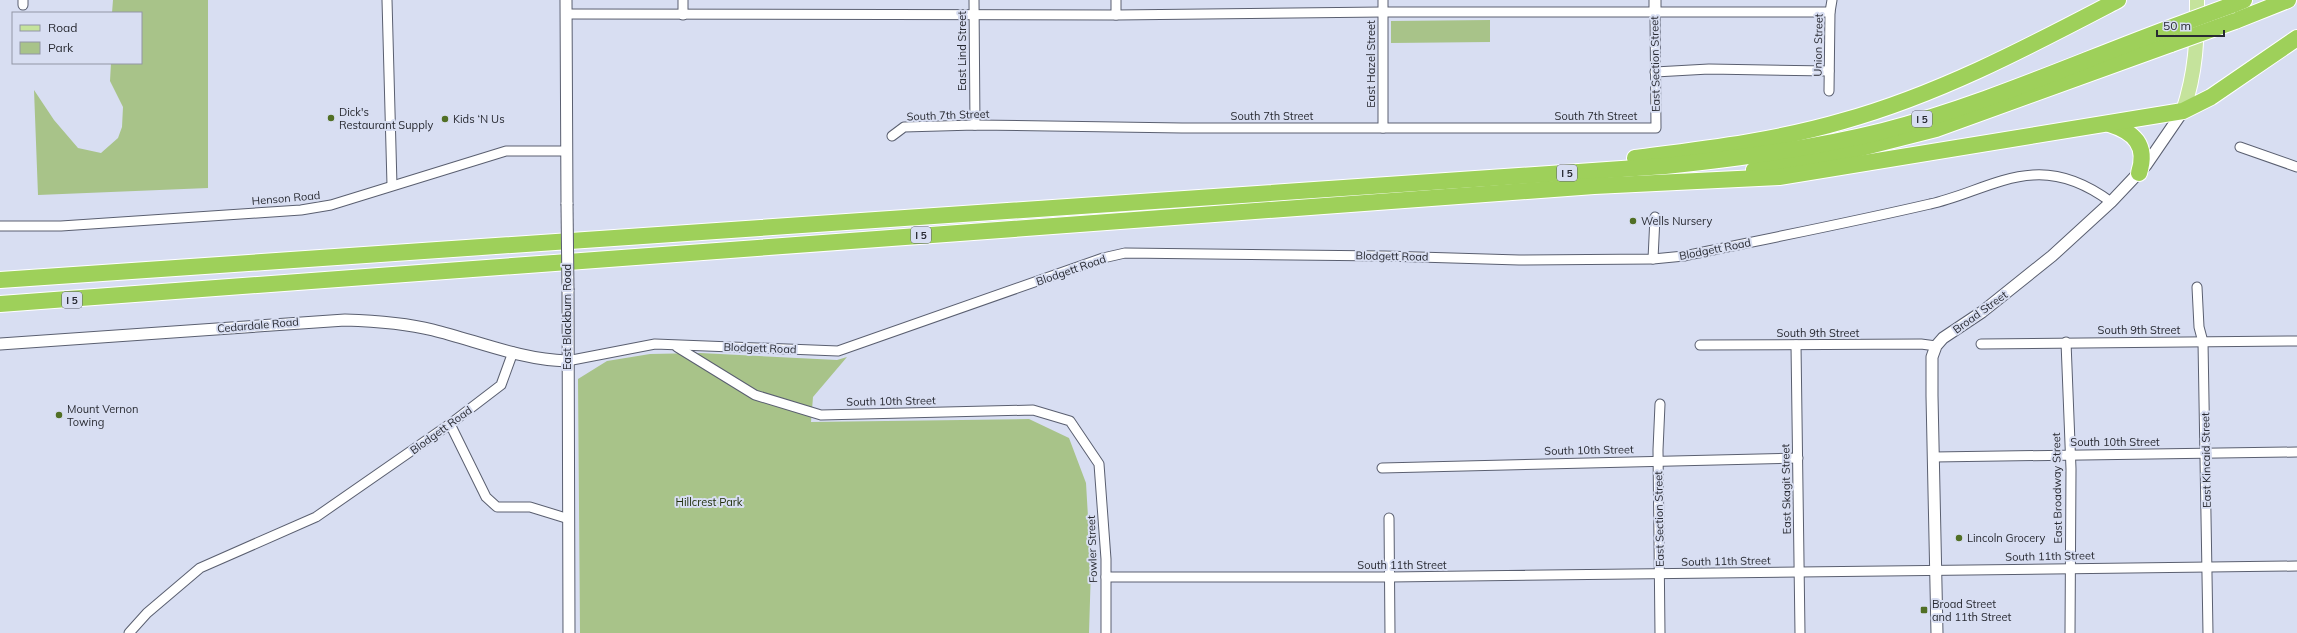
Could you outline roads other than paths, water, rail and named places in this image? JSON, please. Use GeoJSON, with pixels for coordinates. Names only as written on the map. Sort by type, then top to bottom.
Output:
{"type":"FeatureCollection","features":[{"type":"Feature","properties":{"kind":"highway"},"geometry":{"type":"LineString","coordinates":[[1468,179],[1727,147],[1788,136],[1844,121],[1937,88],[1988,65],[2118,0]]}},
{"type":"Feature","properties":{"kind":"highway","name":"I 5"},"geometry":{"type":"LineString","coordinates":[[0,280],[1665,166],[1754,156],[1883,130],[1965,105],[2169,36],[2235,21],[2288,0]]}},
{"type":"Feature","properties":{"kind":"highway","name":"I 5"},"geometry":{"type":"LineString","coordinates":[[0,304],[145,295],[770,246],[1698,180],[1857,149],[1936,129],[2169,36],[2238,2]]}},
{"type":"Feature","properties":{"kind":"highway"},"geometry":{"type":"LineString","coordinates":[[1698,180],[1779,177],[2183,111],[2211,97],[2297,38]]}},
{"type":"Feature","properties":{"kind":"highway"},"geometry":{"type":"LineString","coordinates":[[2107,124],[2128,132],[2141,148],[2142,164],[2139,173]]}},
{"type":"Feature","properties":{"kind":"highway"},"geometry":{"type":"LineString","coordinates":[[0,272],[138,270]]}},
{"type":"Feature","properties":{"kind":"highway"},"geometry":{"type":"LineString","coordinates":[[0,311],[145,295]]}},
{"type":"Feature","properties":{"kind":"main road","name":"Broad Street"},"geometry":{"type":"LineString","coordinates":[[2183,111],[2191,86],[2197,57],[2197,0]]}},
{"type":"Feature","properties":{"kind":"street"},"geometry":{"type":"LineString","coordinates":[[387,0],[392,185]]}},
{"type":"Feature","properties":{"kind":"street","name":"East Blackburn Road"},"geometry":{"type":"LineString","coordinates":[[566,0],[569,633]]}},
{"type":"Feature","properties":{"kind":"street"},"geometry":{"type":"LineString","coordinates":[[683,0],[684,15]]}},
{"type":"Feature","properties":{"kind":"street","name":"East Lind Street"},"geometry":{"type":"LineString","coordinates":[[974,0],[975,125]]}},
{"type":"Feature","properties":{"kind":"street"},"geometry":{"type":"LineString","coordinates":[[1116,0],[1116,15]]}},
{"type":"Feature","properties":{"kind":"street","name":"East Hazel Street"},"geometry":{"type":"LineString","coordinates":[[1383,0],[1383,128]]}},
{"type":"Feature","properties":{"kind":"street","name":"East Section Street"},"geometry":{"type":"LineString","coordinates":[[1655,0],[1656,128]]}},
{"type":"Feature","properties":{"kind":"street","name":"Union Street"},"geometry":{"type":"LineString","coordinates":[[1828,90],[1830,12],[1832,0]]}},
{"type":"Feature","properties":{"kind":"street"},"geometry":{"type":"LineString","coordinates":[[566,14],[1116,15],[1383,12],[1830,12]]}},
{"type":"Feature","properties":{"kind":"street"},"geometry":{"type":"LineString","coordinates":[[1655,72],[1709,69],[1829,71]]}},
{"type":"Feature","properties":{"kind":"street","name":"Broad Street"},"geometry":{"type":"LineString","coordinates":[[1936,346],[1943,338],[1982,312],[2052,256],[2111,202],[2139,173],[2183,111]]}},
{"type":"Feature","properties":{"kind":"street","name":"South 7th Street"},"geometry":{"type":"LineString","coordinates":[[892,136],[904,127],[975,125],[1182,128],[1656,128]]}},
{"type":"Feature","properties":{"kind":"street"},"geometry":{"type":"LineString","coordinates":[[2240,147],[2297,167]]}},
{"type":"Feature","properties":{"kind":"street","name":"Henson Road"},"geometry":{"type":"LineString","coordinates":[[0,226],[61,226],[301,210],[331,206],[392,185],[506,151],[566,151]]}},
{"type":"Feature","properties":{"kind":"street","name":"Blodgett Road"},"geometry":{"type":"LineString","coordinates":[[129,633],[147,613],[200,568],[316,517],[450,424],[501,385],[513,352],[567,361],[655,344],[676,346],[838,350],[1103,258],[1125,253],[1369,255],[1519,260],[1653,259],[1684,256],[1932,204],[2010,179],[2033,175],[2065,178],[2088,186],[2111,202]]}},
{"type":"Feature","properties":{"kind":"street"},"geometry":{"type":"LineString","coordinates":[[1653,259],[1655,217]]}},
{"type":"Feature","properties":{"kind":"street","name":"East Kincaid Street"},"geometry":{"type":"LineString","coordinates":[[2197,287],[2199,327],[2203,342],[2208,633]]}},
{"type":"Feature","properties":{"kind":"street","name":"Cedardale Road"},"geometry":{"type":"LineString","coordinates":[[0,344],[346,320],[384,322],[431,329],[513,352]]}},
{"type":"Feature","properties":{"kind":"street","name":"South 9th Street"},"geometry":{"type":"LineString","coordinates":[[1981,344],[2297,341]]}},
{"type":"Feature","properties":{"kind":"street","name":"East Broadway Street"},"geometry":{"type":"LineString","coordinates":[[2066,342],[2070,454],[2070,633]]}},
{"type":"Feature","properties":{"kind":"street","name":"South 9th Street"},"geometry":{"type":"LineString","coordinates":[[1700,345],[1921,344],[1936,346]]}},
{"type":"Feature","properties":{"kind":"street","name":"East Skagit Street"},"geometry":{"type":"LineString","coordinates":[[1796,345],[1800,633]]}},
{"type":"Feature","properties":{"kind":"street","name":"South 10th Street"},"geometry":{"type":"LineString","coordinates":[[676,346],[755,395],[821,414],[1032,410],[1070,421],[1100,464]]}},
{"type":"Feature","properties":{"kind":"street"},"geometry":{"type":"LineString","coordinates":[[1936,346],[1932,357],[1936,633]]}},
{"type":"Feature","properties":{"kind":"street","name":"East Section Street"},"geometry":{"type":"LineString","coordinates":[[1660,404],[1658,461],[1660,633]]}},
{"type":"Feature","properties":{"kind":"street"},"geometry":{"type":"LineString","coordinates":[[450,424],[486,497],[497,507],[530,507],[569,519]]}},
{"type":"Feature","properties":{"kind":"street","name":"South 10th Street"},"geometry":{"type":"LineString","coordinates":[[1934,457],[2297,452]]}},
{"type":"Feature","properties":{"kind":"street","name":"South 10th Street"},"geometry":{"type":"LineString","coordinates":[[1382,468],[1798,458]]}},
{"type":"Feature","properties":{"kind":"street","name":"Fowler Street"},"geometry":{"type":"LineString","coordinates":[[1100,464],[1106,577],[1106,633]]}},
{"type":"Feature","properties":{"kind":"street"},"geometry":{"type":"LineString","coordinates":[[1389,518],[1390,633]]}},
{"type":"Feature","properties":{"kind":"street","name":"South 11th Street"},"geometry":{"type":"LineString","coordinates":[[1106,577],[1390,577],[2297,566]]}},
{"type":"Feature","properties":{"kind":"place","name":"Dick's Restaurant Supply"},"geometry":{"type":"Point","coordinates":[331,118]}},
{"type":"Feature","properties":{"kind":"place","name":"Kids ‘N Us"},"geometry":{"type":"Point","coordinates":[445,119]}},
{"type":"Feature","properties":{"kind":"place","name":"Wells Nursery"},"geometry":{"type":"Point","coordinates":[1633,221]}},
{"type":"Feature","properties":{"kind":"place","name":"Mount Vernon Towing"},"geometry":{"type":"Point","coordinates":[59,415]}},
{"type":"Feature","properties":{"kind":"place","name":"Lincoln Grocery"},"geometry":{"type":"Point","coordinates":[1959,538]}},
{"type":"Feature","properties":{"kind":"place","name":"Broad Street and 11th Street"},"geometry":{"type":"Point","coordinates":[1924,610]}},
{"type":"Feature","properties":{"kind":"park label","name":"Hillcrest Park"},"geometry":{"type":"Point","coordinates":[709,502]}}]}
